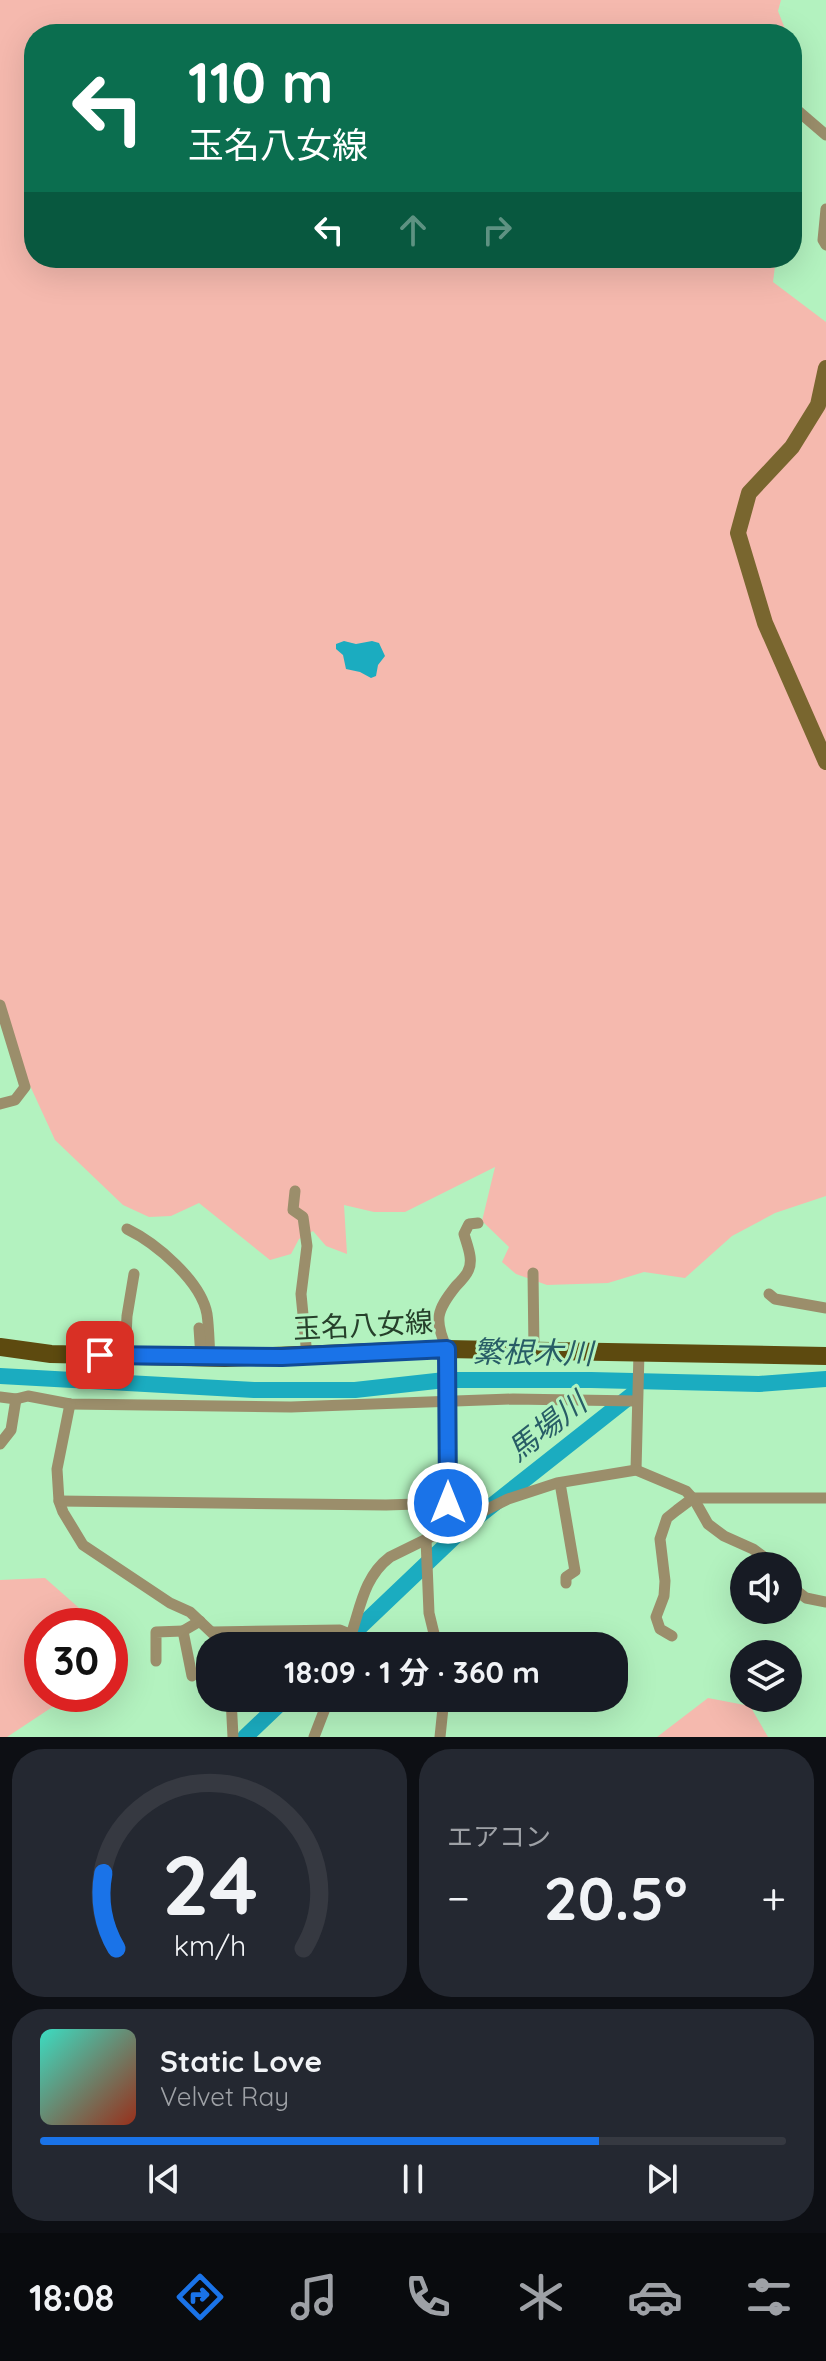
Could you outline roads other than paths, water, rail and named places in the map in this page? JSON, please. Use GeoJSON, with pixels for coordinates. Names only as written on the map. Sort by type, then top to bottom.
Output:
{"type":"FeatureCollection","features":[{"type":"Feature","properties":{"kind":"main road","name":"玉名八女線"},"geometry":{"type":"LineString","coordinates":[[0,1347],[51,1354],[205,1358],[447,1357],[534,1350],[826,1356]]}},
{"type":"Feature","properties":{"kind":"street"},"geometry":{"type":"LineString","coordinates":[[802,114],[826,135]]}},
{"type":"Feature","properties":{"kind":"street"},"geometry":{"type":"LineString","coordinates":[[826,209],[823,240],[826,245]]}},
{"type":"Feature","properties":{"kind":"street"},"geometry":{"type":"LineString","coordinates":[[826,368],[818,405],[792,447],[749,493],[738,533],[765,623],[826,762]]}},
{"type":"Feature","properties":{"kind":"street"},"geometry":{"type":"LineString","coordinates":[[0,1005],[25,1087],[15,1100],[0,1104]]}},
{"type":"Feature","properties":{"kind":"street"},"geometry":{"type":"LineString","coordinates":[[295,1191],[293,1210],[303,1217],[307,1246],[301,1294],[307,1356]]}},
{"type":"Feature","properties":{"kind":"street"},"geometry":{"type":"LineString","coordinates":[[448,1528],[447,1357],[437,1319],[452,1291],[469,1270],[471,1256],[464,1234],[469,1224],[478,1223]]}},
{"type":"Feature","properties":{"kind":"street"},"geometry":{"type":"LineString","coordinates":[[127,1229],[157,1246],[199,1294],[207,1312],[205,1358]]}},
{"type":"Feature","properties":{"kind":"street"},"geometry":{"type":"LineString","coordinates":[[533,1273],[534,1350]]}},
{"type":"Feature","properties":{"kind":"street"},"geometry":{"type":"LineString","coordinates":[[125,1356],[134,1274]]}},
{"type":"Feature","properties":{"kind":"street"},"geometry":{"type":"LineString","coordinates":[[769,1294],[775,1299],[826,1308]]}},
{"type":"Feature","properties":{"kind":"street"},"geometry":{"type":"LineString","coordinates":[[199,1328],[205,1358]]}},
{"type":"Feature","properties":{"kind":"street"},"geometry":{"type":"LineString","coordinates":[[636,1470],[639,1354]]}},
{"type":"Feature","properties":{"kind":"street"},"geometry":{"type":"LineString","coordinates":[[0,1397],[16,1399],[28,1396],[70,1404],[291,1407],[513,1399],[637,1401]]}},
{"type":"Feature","properties":{"kind":"street"},"geometry":{"type":"LineString","coordinates":[[0,1444],[11,1430],[16,1399]]}},
{"type":"Feature","properties":{"kind":"street"},"geometry":{"type":"LineString","coordinates":[[70,1404],[57,1469],[59,1501],[83,1545],[213,1632],[342,1632]]}},
{"type":"Feature","properties":{"kind":"street"},"geometry":{"type":"LineString","coordinates":[[352,1632],[367,1585],[377,1567],[390,1557],[508,1499],[560,1483],[636,1470],[686,1491],[708,1524],[724,1536],[757,1552]]}},
{"type":"Feature","properties":{"kind":"street"},"geometry":{"type":"LineString","coordinates":[[560,1483],[575,1571],[566,1577],[566,1583]]}},
{"type":"Feature","properties":{"kind":"street"},"geometry":{"type":"LineString","coordinates":[[672,1636],[660,1629],[656,1617],[664,1596],[660,1539],[667,1518],[693,1498],[826,1498]]}},
{"type":"Feature","properties":{"kind":"street"},"geometry":{"type":"LineString","coordinates":[[59,1501],[448,1503]]}},
{"type":"Feature","properties":{"kind":"street"},"geometry":{"type":"LineString","coordinates":[[426,1539],[429,1613],[434,1632]]}},
{"type":"Feature","properties":{"kind":"street"},"geometry":{"type":"LineString","coordinates":[[802,1595],[826,1602]]}},
{"type":"Feature","properties":{"kind":"street"},"geometry":{"type":"LineString","coordinates":[[156,1661],[156,1632],[183,1631],[200,1621]]}},
{"type":"Feature","properties":{"kind":"street"},"geometry":{"type":"LineString","coordinates":[[183,1631],[192,1676]]}},
{"type":"Feature","properties":{"kind":"street"},"geometry":{"type":"LineString","coordinates":[[232,1712],[233,1737]]}},
{"type":"Feature","properties":{"kind":"street"},"geometry":{"type":"LineString","coordinates":[[314,1737],[324,1712]]}},
{"type":"Feature","properties":{"kind":"street"},"geometry":{"type":"LineString","coordinates":[[440,1737],[443,1712]]}},
{"type":"Feature","properties":{"kind":"water"},"geometry":{"type":"Polygon","coordinates":[[[344,641],[379,643],[385,656],[378,665],[376,676],[371,678],[346,669],[343,655],[336,649],[336,644],[344,641]]]}},
{"type":"Feature","properties":{"kind":"waterway","name":"繁根木川"},"geometry":{"type":"LineString","coordinates":[[0,1376],[254,1390],[355,1390],[445,1380],[759,1384],[826,1379]]}},
{"type":"Feature","properties":{"kind":"waterway","name":"馬場川"},"geometry":{"type":"LineString","coordinates":[[355,1632],[466,1526],[633,1394]]}},
{"type":"Feature","properties":{"kind":"waterway","name":"馬場川"},"geometry":{"type":"LineString","coordinates":[[245,1737],[271,1712]]}}]}
